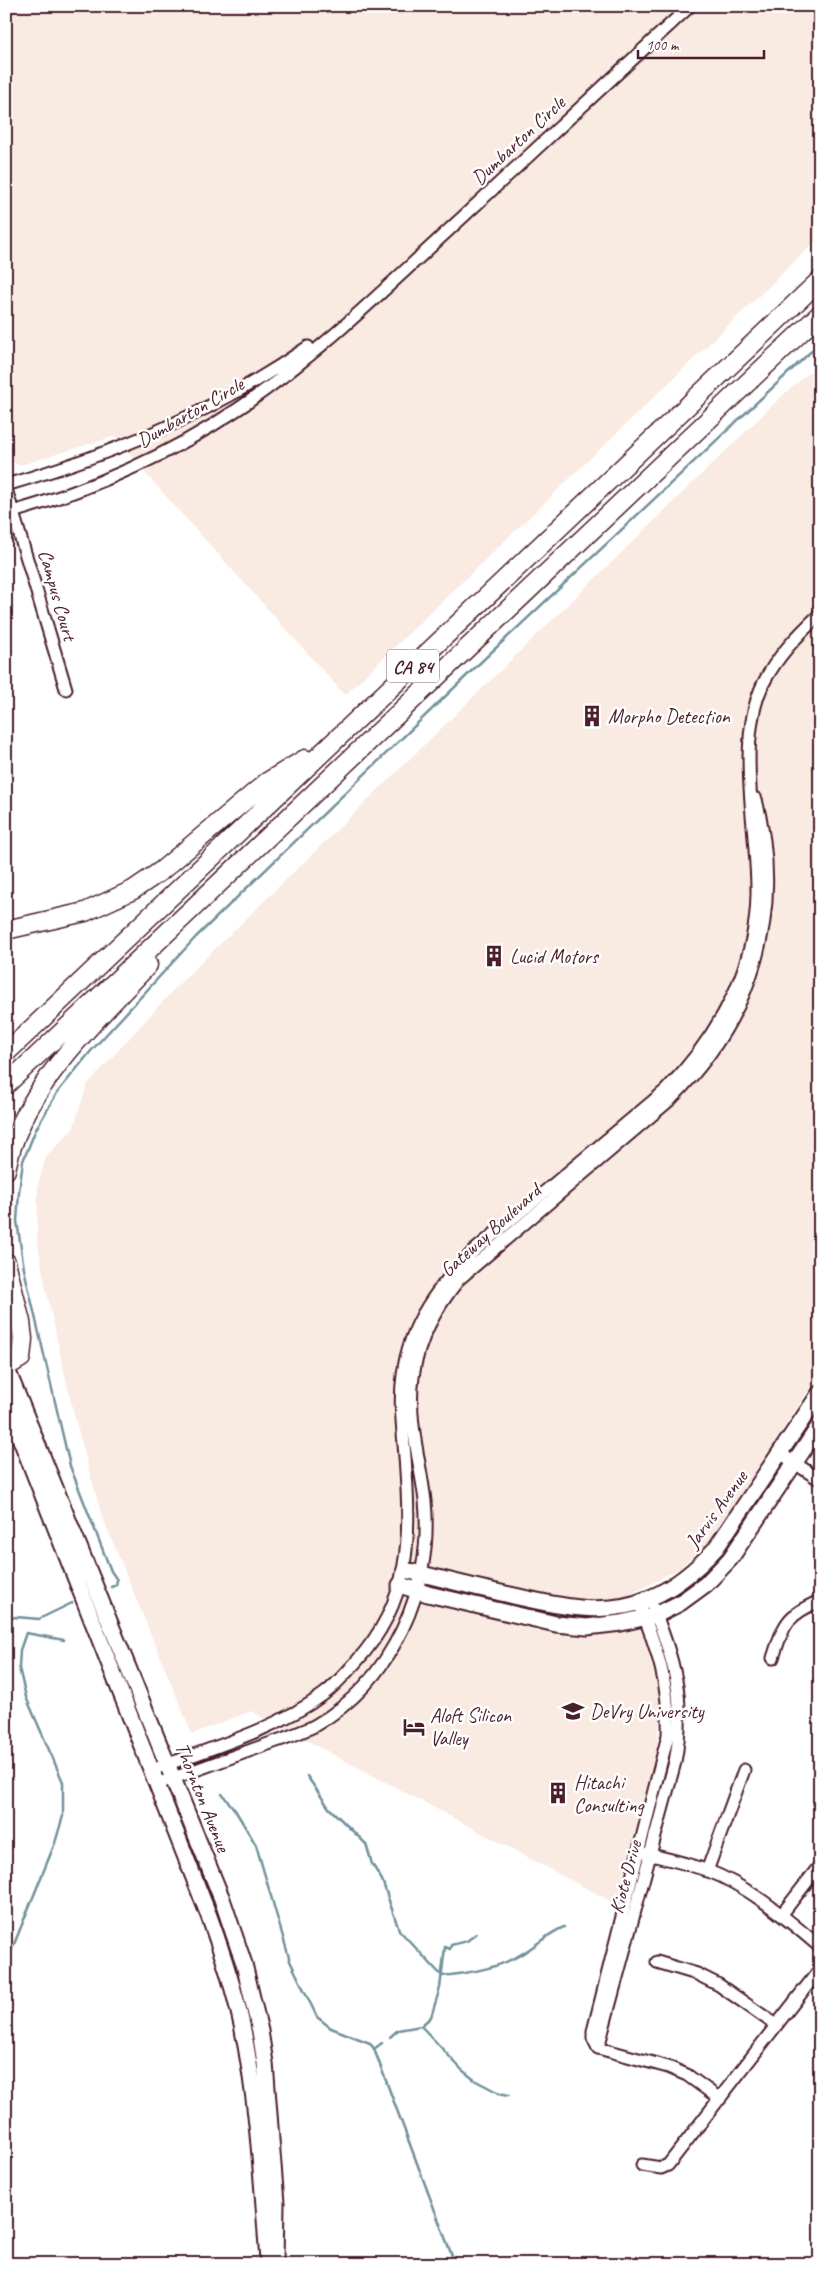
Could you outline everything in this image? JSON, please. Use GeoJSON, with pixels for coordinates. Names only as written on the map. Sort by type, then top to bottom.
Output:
{"type":"FeatureCollection","features":[{"type":"Feature","properties":{"kind":"highway","name":"CA 84"},"geometry":{"type":"LineString","coordinates":[[6,1042],[820,270]]}},
{"type":"Feature","properties":{"kind":"highway","name":"CA 84"},"geometry":{"type":"LineString","coordinates":[[6,1053],[820,280]]}},
{"type":"Feature","properties":{"kind":"highway","name":"CA 84"},"geometry":{"type":"LineString","coordinates":[[6,1085],[820,314]]}},
{"type":"Feature","properties":{"kind":"highway"},"geometry":{"type":"LineString","coordinates":[[6,930],[85,912],[133,890],[161,871],[267,782],[305,759]]}},
{"type":"Feature","properties":{"kind":"highway"},"geometry":{"type":"LineString","coordinates":[[6,1170],[15,1137],[26,1113],[56,1068],[251,852]]}},
{"type":"Feature","properties":{"kind":"highway"},"geometry":{"type":"LineString","coordinates":[[6,1262],[23,1339],[21,1358],[6,1367]]}},
{"type":"Feature","properties":{"kind":"main road","name":"Thornton Avenue"},"geometry":{"type":"LineString","coordinates":[[6,1367],[234,1933],[260,2031],[268,2096],[276,2203],[275,2264]]}},
{"type":"Feature","properties":{"kind":"main road","name":"Jarvis Avenue"},"geometry":{"type":"LineString","coordinates":[[405,1570],[559,1607],[587,1609],[644,1600],[695,1570],[716,1548],[820,1393]]}},
{"type":"Feature","properties":{"kind":"main road","name":"Thornton Avenue"},"geometry":{"type":"LineString","coordinates":[[6,1402],[212,1923],[233,1988],[242,2023],[257,2118],[268,2264]]}},
{"type":"Feature","properties":{"kind":"main road","name":"Jarvis Avenue"},"geometry":{"type":"LineString","coordinates":[[400,1585],[556,1624],[587,1627],[650,1616],[680,1603],[706,1584],[730,1559],[820,1425]]}},
{"type":"Feature","properties":{"kind":"street","name":"Dumbarton Circle"},"geometry":{"type":"LineString","coordinates":[[10,513],[93,484],[148,459],[198,433],[237,409],[286,374],[370,302],[690,6]]}},
{"type":"Feature","properties":{"kind":"street","name":"Dumbarton Circle"},"geometry":{"type":"LineString","coordinates":[[6,487],[82,463],[181,422],[274,371],[370,302]]}},
{"type":"Feature","properties":{"kind":"street","name":"Campus Court"},"geometry":{"type":"LineString","coordinates":[[6,487],[10,513],[66,690]]}},
{"type":"Feature","properties":{"kind":"street","name":"Gateway Boulevard"},"geometry":{"type":"LineString","coordinates":[[155,1777],[299,1710],[324,1694],[370,1647],[390,1616],[405,1570],[408,1528],[402,1403],[403,1374],[418,1321],[433,1296],[452,1272],[475,1250],[666,1091],[692,1063],[723,1017],[737,987],[746,957],[757,895],[750,751],[753,712],[763,685],[794,639],[820,614]]}},
{"type":"Feature","properties":{"kind":"street","name":"Gateway Boulevard"},"geometry":{"type":"LineString","coordinates":[[170,1771],[313,1726],[348,1702],[384,1664],[408,1616],[421,1574],[426,1530],[425,1501],[411,1404],[413,1376],[427,1325],[441,1302],[459,1279],[672,1098],[695,1075],[732,1022],[746,990],[756,960],[767,896],[762,824],[751,778]]}},
{"type":"Feature","properties":{"kind":"street"},"geometry":{"type":"LineString","coordinates":[[780,1453],[820,1480]]}},
{"type":"Feature","properties":{"kind":"street","name":"Kiote Drive"},"geometry":{"type":"LineString","coordinates":[[644,1600],[650,1616],[662,1665],[669,1711],[668,1736],[644,1853],[598,2048],[668,2067],[687,2075],[720,2099]]}},
{"type":"Feature","properties":{"kind":"street"},"geometry":{"type":"LineString","coordinates":[[773,1658],[782,1630],[798,1610],[820,1601]]}},
{"type":"Feature","properties":{"kind":"street"},"geometry":{"type":"LineString","coordinates":[[707,1871],[744,1770]]}},
{"type":"Feature","properties":{"kind":"street"},"geometry":{"type":"LineString","coordinates":[[644,1853],[707,1871],[782,1914],[820,1947]]}},
{"type":"Feature","properties":{"kind":"street"},"geometry":{"type":"LineString","coordinates":[[782,1914],[820,1865]]}},
{"type":"Feature","properties":{"kind":"street"},"geometry":{"type":"LineString","coordinates":[[657,1962],[697,1974],[719,1985],[776,2025]]}},
{"type":"Feature","properties":{"kind":"street"},"geometry":{"type":"LineString","coordinates":[[642,2164],[661,2168],[668,2165],[820,1969]]}},
{"type":"Feature","properties":{"kind":"shaded area"},"geometry":{"type":"Polygon","coordinates":[[[6,6],[820,6],[820,237],[345,695],[145,473],[115,436],[21,465],[14,463],[10,459],[6,445],[6,6]]]}},
{"type":"Feature","properties":{"kind":"shaded area"},"geometry":{"type":"Polygon","coordinates":[[[820,363],[820,1373],[710,1540],[680,1568],[630,1595],[653,1661],[661,1709],[656,1752],[616,1904],[251,1711],[192,1734],[102,1516],[73,1411],[46,1289],[37,1239],[38,1185],[46,1157],[73,1129],[87,1085],[175,988],[781,397],[820,363]]]}},
{"type":"Feature","properties":{"kind":"waterway"},"geometry":{"type":"LineString","coordinates":[[111,1587],[116,1585],[117,1580],[111,1571],[70,1466],[24,1269],[17,1221],[19,1192],[23,1161],[36,1129],[57,1093],[91,1051],[196,937],[482,661],[820,343]]}},
{"type":"Feature","properties":{"kind":"waterway"},"geometry":{"type":"LineString","coordinates":[[6,1619],[16,1617],[39,1619],[72,1603]]}},
{"type":"Feature","properties":{"kind":"waterway"},"geometry":{"type":"LineString","coordinates":[[6,1964],[55,1843],[63,1816],[63,1782],[26,1697],[19,1668],[20,1650],[26,1633],[64,1640]]}},
{"type":"Feature","properties":{"kind":"waterway"},"geometry":{"type":"LineString","coordinates":[[307,1776],[329,1808],[366,1844],[372,1864],[382,1880],[399,1930],[442,1976],[496,1966],[516,1958],[548,1935],[564,1927]]}},
{"type":"Feature","properties":{"kind":"waterway"},"geometry":{"type":"LineString","coordinates":[[222,1794],[235,1810],[256,1845],[290,1961],[317,2017],[331,2028],[370,2043],[374,2049],[455,2264]]}},
{"type":"Feature","properties":{"kind":"waterway"},"geometry":{"type":"LineString","coordinates":[[390,2037],[398,2030],[421,2026],[431,2017],[440,1988],[445,1947],[450,1949],[451,1945],[467,1941],[476,1934]]}},
{"type":"Feature","properties":{"kind":"waterway"},"geometry":{"type":"LineString","coordinates":[[421,2026],[462,2070],[476,2081],[499,2093],[509,2095]]}},
{"type":"Feature","properties":{"kind":"waterway"},"geometry":{"type":"LineString","coordinates":[[374,2049],[382,2043]]}},
{"type":"Feature","properties":{"kind":"place","name":"Morpho Detection"},"geometry":{"type":"Point","coordinates":[592,716]}},
{"type":"Feature","properties":{"kind":"place","name":"Lucid Motors"},"geometry":{"type":"Point","coordinates":[494,956]}},
{"type":"Feature","properties":{"kind":"place","name":"DeVry University"},"geometry":{"type":"Point","coordinates":[573,1711]}},
{"type":"Feature","properties":{"kind":"place","name":"Aloft Silicon Valley"},"geometry":{"type":"Point","coordinates":[414,1727]}},
{"type":"Feature","properties":{"kind":"place","name":"Hitachi Consulting"},"geometry":{"type":"Point","coordinates":[558,1793]}}]}
